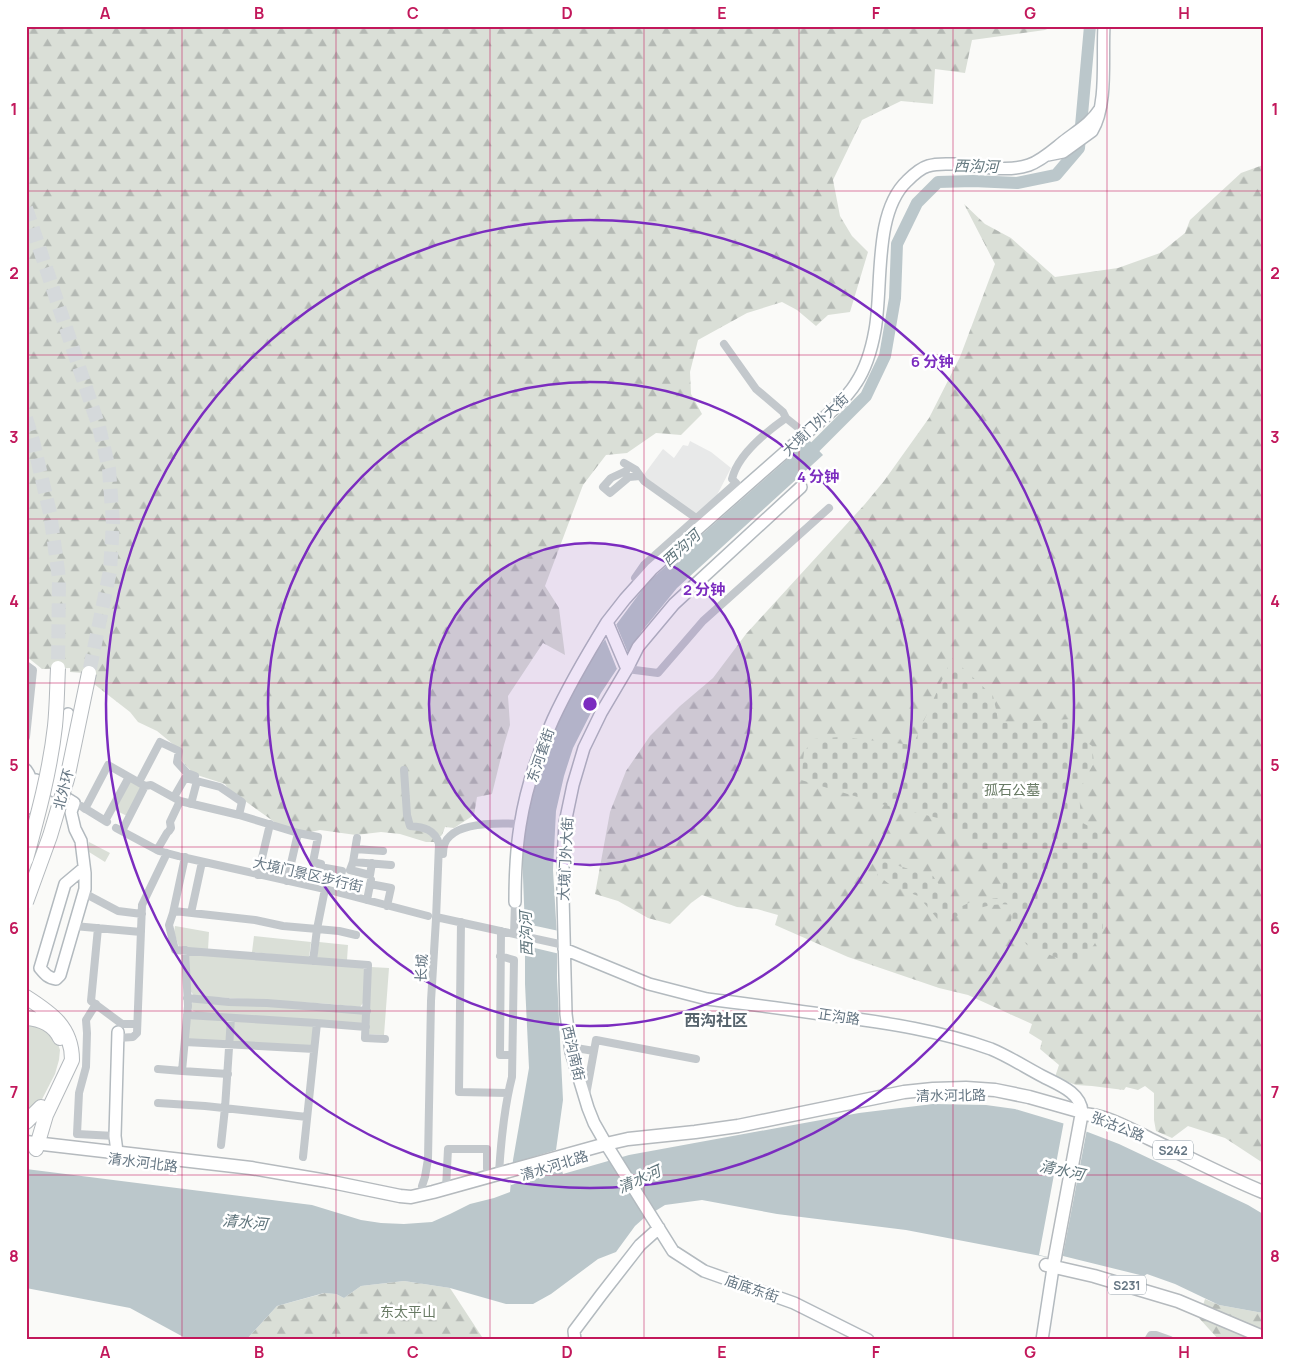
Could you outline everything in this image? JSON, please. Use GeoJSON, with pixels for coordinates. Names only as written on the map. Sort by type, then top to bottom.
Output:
{"type":"FeatureCollection","features":[{"type":"Feature","properties":{"kind":"highway","name":"北外环"},"geometry":{"type":"LineString","coordinates":[[26,859],[49,766],[54,734],[58,668]]}},
{"type":"Feature","properties":{"kind":"highway","name":"北外环"},"geometry":{"type":"LineString","coordinates":[[26,902],[50,836],[66,779],[88,672]]}},
{"type":"Feature","properties":{"kind":"highway"},"geometry":{"type":"LineString","coordinates":[[26,850],[36,824]]}},
{"type":"Feature","properties":{"kind":"highway"},"geometry":{"type":"LineString","coordinates":[[26,912],[37,885],[50,836]]}},
{"type":"Feature","properties":{"kind":"highway"},"geometry":{"type":"LineString","coordinates":[[26,997],[34,1014],[52,1028],[64,1047],[64,1060],[61,1069],[42,1107],[31,1145]]}},
{"type":"Feature","properties":{"kind":"highway"},"geometry":{"type":"LineString","coordinates":[[31,1145],[72,1060],[72,1052],[64,1028],[54,1016],[34,1014]]}},
{"type":"Feature","properties":{"kind":"highway"},"geometry":{"type":"LineString","coordinates":[[26,1122],[42,1107]]}},
{"type":"Feature","properties":{"kind":"main road","name":"清水河北路"},"geometry":{"type":"LineString","coordinates":[[31,1145],[117,1152],[251,1168],[328,1180],[411,1197],[610,1149],[628,1139],[738,1126],[904,1092],[966,1088],[995,1090],[1037,1098],[1078,1117]]}},
{"type":"Feature","properties":{"kind":"main road","name":"张沽公路"},"geometry":{"type":"LineString","coordinates":[[1078,1117],[1096,1115],[1263,1192]]}},
{"type":"Feature","properties":{"kind":"main road"},"geometry":{"type":"LineString","coordinates":[[1052,1264],[1078,1117]]}},
{"type":"Feature","properties":{"kind":"main road","name":"清水河北路"},"geometry":{"type":"LineString","coordinates":[[31,1145],[244,1174],[344,1191],[400,1204],[424,1203],[501,1175]]}},
{"type":"Feature","properties":{"kind":"main road","name":"S231"},"geometry":{"type":"LineString","coordinates":[[1052,1264],[1178,1301],[1263,1337]]}},
{"type":"Feature","properties":{"kind":"street","name":"大境门外大街"},"geometry":{"type":"LineString","coordinates":[[609,626],[639,583],[652,568],[739,486],[806,434],[844,399],[856,383],[868,357],[875,331],[885,226],[899,189],[928,166],[940,163],[1005,169],[1017,168],[1031,164],[1049,155],[1063,152],[1092,125],[1100,109],[1102,99],[1104,26]]}},
{"type":"Feature","properties":{"kind":"street","name":"大境门外大街"},"geometry":{"type":"LineString","coordinates":[[1049,155],[1063,142],[1092,125]]}},
{"type":"Feature","properties":{"kind":"street"},"geometry":{"type":"LineString","coordinates":[[724,344],[756,389],[806,434]]}},
{"type":"Feature","properties":{"kind":"street"},"geometry":{"type":"LineString","coordinates":[[639,583],[635,578],[644,565],[696,518],[739,486],[732,479],[734,470],[749,450],[786,418]]}},
{"type":"Feature","properties":{"kind":"street"},"geometry":{"type":"LineString","coordinates":[[640,476],[629,477],[610,493],[604,488],[611,478],[625,466],[636,470],[644,481],[696,518]]}},
{"type":"Feature","properties":{"kind":"street","name":"大境门外大街"},"geometry":{"type":"LineString","coordinates":[[563,949],[565,822],[573,785],[584,748],[625,665],[674,604],[801,487]]}},
{"type":"Feature","properties":{"kind":"street"},"geometry":{"type":"LineString","coordinates":[[609,626],[625,665],[658,673],[703,621],[829,508]]}},
{"type":"Feature","properties":{"kind":"street","name":"东河套街"},"geometry":{"type":"LineString","coordinates":[[515,902],[518,838],[531,778],[556,711],[583,660],[609,626]]}},
{"type":"Feature","properties":{"kind":"street"},"geometry":{"type":"LineString","coordinates":[[26,665],[32,670],[26,737]]}},
{"type":"Feature","properties":{"kind":"street"},"geometry":{"type":"LineString","coordinates":[[53,789],[68,714]]}},
{"type":"Feature","properties":{"kind":"street"},"geometry":{"type":"LineString","coordinates":[[142,784],[160,742],[179,751],[177,762],[186,775],[197,781],[220,787],[242,802],[239,815]]}},
{"type":"Feature","properties":{"kind":"street"},"geometry":{"type":"LineString","coordinates":[[85,809],[108,765],[142,784],[151,786],[191,804],[318,837],[313,862],[321,864],[316,887]]}},
{"type":"Feature","properties":{"kind":"street","name":"长城"},"geometry":{"type":"LineString","coordinates":[[404,770],[407,815],[410,826],[421,827],[433,832],[439,844],[431,1001],[428,1159],[422,1186]]}},
{"type":"Feature","properties":{"kind":"street"},"geometry":{"type":"LineString","coordinates":[[186,775],[208,781],[210,784]]}},
{"type":"Feature","properties":{"kind":"street"},"geometry":{"type":"LineString","coordinates":[[158,850],[170,828],[170,822],[186,775]]}},
{"type":"Feature","properties":{"kind":"street"},"geometry":{"type":"LineString","coordinates":[[28,776],[106,821],[129,777]]}},
{"type":"Feature","properties":{"kind":"street"},"geometry":{"type":"LineString","coordinates":[[26,809],[32,791],[28,776]]}},
{"type":"Feature","properties":{"kind":"street"},"geometry":{"type":"LineString","coordinates":[[191,804],[197,781]]}},
{"type":"Feature","properties":{"kind":"street","name":"大境门景区步行街"},"geometry":{"type":"LineString","coordinates":[[142,784],[119,829],[158,850],[202,862],[325,889],[428,916]]}},
{"type":"Feature","properties":{"kind":"street"},"geometry":{"type":"LineString","coordinates":[[74,803],[71,812],[75,830],[81,842],[84,868],[84,892],[60,975],[56,979],[50,978],[40,968],[65,884],[84,868]]}},
{"type":"Feature","properties":{"kind":"street"},"geometry":{"type":"LineString","coordinates":[[520,824],[504,823],[472,826],[458,830],[449,836],[444,845],[439,918],[518,935],[563,949]]}},
{"type":"Feature","properties":{"kind":"street"},"geometry":{"type":"LineString","coordinates":[[258,875],[270,824]]}},
{"type":"Feature","properties":{"kind":"street"},"geometry":{"type":"LineString","coordinates":[[287,881],[298,833]]}},
{"type":"Feature","properties":{"kind":"street"},"geometry":{"type":"LineString","coordinates":[[352,866],[357,838]]}},
{"type":"Feature","properties":{"kind":"street"},"geometry":{"type":"LineString","coordinates":[[355,850],[383,851]]}},
{"type":"Feature","properties":{"kind":"street"},"geometry":{"type":"LineString","coordinates":[[117,1152],[115,1136],[118,1035],[133,1037],[136,1033],[142,905],[167,853]]}},
{"type":"Feature","properties":{"kind":"street"},"geometry":{"type":"LineString","coordinates":[[182,857],[174,912],[169,925],[175,950],[368,965],[365,1038],[384,1039]]}},
{"type":"Feature","properties":{"kind":"street"},"geometry":{"type":"LineString","coordinates":[[191,913],[202,862]]}},
{"type":"Feature","properties":{"kind":"street"},"geometry":{"type":"LineString","coordinates":[[320,867],[342,871],[352,866],[372,863],[380,866],[391,865]]}},
{"type":"Feature","properties":{"kind":"street"},"geometry":{"type":"LineString","coordinates":[[367,900],[372,863]]}},
{"type":"Feature","properties":{"kind":"street"},"geometry":{"type":"LineString","coordinates":[[352,866],[370,879],[391,888],[387,906]]}},
{"type":"Feature","properties":{"kind":"street"},"geometry":{"type":"LineString","coordinates":[[337,892],[342,871]]}},
{"type":"Feature","properties":{"kind":"street"},"geometry":{"type":"LineString","coordinates":[[313,961],[325,889]]}},
{"type":"Feature","properties":{"kind":"street"},"geometry":{"type":"LineString","coordinates":[[84,892],[118,911],[142,914]]}},
{"type":"Feature","properties":{"kind":"street"},"geometry":{"type":"LineString","coordinates":[[515,902],[518,935]]}},
{"type":"Feature","properties":{"kind":"street"},"geometry":{"type":"LineString","coordinates":[[174,912],[255,920],[283,926],[339,931],[356,935]]}},
{"type":"Feature","properties":{"kind":"street"},"geometry":{"type":"LineString","coordinates":[[461,922],[459,1092],[508,1093]]}},
{"type":"Feature","properties":{"kind":"street"},"geometry":{"type":"LineString","coordinates":[[74,926],[141,932]]}},
{"type":"Feature","properties":{"kind":"street"},"geometry":{"type":"LineString","coordinates":[[98,928],[91,1001],[122,1024],[137,1024]]}},
{"type":"Feature","properties":{"kind":"street"},"geometry":{"type":"LineString","coordinates":[[501,931],[500,1055],[512,1055]]}},
{"type":"Feature","properties":{"kind":"street","name":"西沟南街"},"geometry":{"type":"LineString","coordinates":[[563,949],[566,1014],[570,1047],[585,1098],[594,1123],[652,1217]]}},
{"type":"Feature","properties":{"kind":"street","name":"正沟路"},"geometry":{"type":"LineString","coordinates":[[563,949],[649,984],[680,993],[707,999],[926,1030],[993,1050],[1063,1087],[1075,1096],[1082,1106],[1078,1117]]}},
{"type":"Feature","properties":{"kind":"street"},"geometry":{"type":"LineString","coordinates":[[182,1071],[187,1014],[185,950]]}},
{"type":"Feature","properties":{"kind":"street"},"geometry":{"type":"LineString","coordinates":[[446,1188],[448,1149],[487,1149],[487,1168],[501,1175],[501,1138],[512,1076],[514,960],[500,956]]}},
{"type":"Feature","properties":{"kind":"street"},"geometry":{"type":"LineString","coordinates":[[187,998],[366,1011]]}},
{"type":"Feature","properties":{"kind":"street"},"geometry":{"type":"LineString","coordinates":[[96,1004],[86,1020],[86,1067],[79,1093],[77,1134],[115,1136]]}},
{"type":"Feature","properties":{"kind":"street"},"geometry":{"type":"LineString","coordinates":[[187,1014],[366,1027]]}},
{"type":"Feature","properties":{"kind":"street"},"geometry":{"type":"LineString","coordinates":[[221,1145],[226,1108],[231,1018]]}},
{"type":"Feature","properties":{"kind":"street"},"geometry":{"type":"LineString","coordinates":[[303,1157],[317,1023]]}},
{"type":"Feature","properties":{"kind":"street"},"geometry":{"type":"LineString","coordinates":[[585,1098],[596,1040],[696,1059]]}},
{"type":"Feature","properties":{"kind":"street"},"geometry":{"type":"LineString","coordinates":[[185,1042],[314,1049]]}},
{"type":"Feature","properties":{"kind":"street"},"geometry":{"type":"LineString","coordinates":[[570,1047],[594,1050]]}},
{"type":"Feature","properties":{"kind":"street"},"geometry":{"type":"LineString","coordinates":[[158,1069],[228,1074]]}},
{"type":"Feature","properties":{"kind":"street"},"geometry":{"type":"LineString","coordinates":[[158,1103],[307,1117]]}},
{"type":"Feature","properties":{"kind":"street","name":"庙底东街"},"geometry":{"type":"LineString","coordinates":[[652,1217],[673,1251],[704,1271],[794,1303],[868,1340]]}},
{"type":"Feature","properties":{"kind":"street"},"geometry":{"type":"LineString","coordinates":[[575,1340],[574,1332],[600,1295],[640,1245],[659,1228]]}},
{"type":"Feature","properties":{"kind":"street"},"geometry":{"type":"LineString","coordinates":[[1042,1340],[1050,1284],[1045,1270],[1052,1264]]}},
{"type":"Feature","properties":{"kind":"street"},"geometry":{"type":"LineString","coordinates":[[1148,1340],[1151,1335],[1170,1340]]}},
{"type":"Feature","properties":{"kind":"shaded area"},"geometry":{"type":"Polygon","coordinates":[[[690,441],[711,452],[731,468],[716,497],[698,514],[688,512],[643,476],[663,449],[674,458],[683,445],[688,446],[690,441]]]}},
{"type":"Feature","properties":{"kind":"green space"},"geometry":{"type":"Polygon","coordinates":[[[26,26],[1054,26],[1045,30],[972,40],[965,73],[935,69],[933,104],[901,101],[862,120],[833,180],[840,216],[852,236],[868,252],[850,312],[828,315],[816,326],[797,310],[782,302],[747,313],[698,340],[690,372],[691,394],[702,414],[681,435],[656,433],[627,453],[606,455],[583,485],[545,586],[559,608],[565,655],[543,643],[508,696],[510,725],[492,794],[477,797],[474,815],[454,828],[445,827],[442,835],[434,842],[426,842],[400,834],[381,832],[356,835],[320,830],[306,833],[276,823],[228,789],[225,784],[194,774],[179,758],[180,750],[157,731],[138,722],[130,712],[94,684],[96,674],[70,672],[70,668],[42,669],[26,656],[26,26]]]}},
{"type":"Feature","properties":{"kind":"green space"},"geometry":{"type":"Polygon","coordinates":[[[1263,165],[1263,1163],[1225,1138],[1188,1126],[1172,1138],[1156,1131],[1154,1093],[1145,1086],[1138,1090],[1126,1087],[1124,1090],[1076,1085],[1055,1077],[1059,1065],[1040,1049],[1042,1041],[1029,1033],[1032,1024],[968,995],[939,988],[848,957],[775,925],[778,915],[757,909],[737,907],[702,895],[670,924],[648,918],[618,901],[595,894],[610,812],[626,771],[650,736],[680,706],[713,678],[746,634],[865,504],[884,481],[929,418],[960,357],[995,264],[964,204],[985,224],[1011,238],[1055,277],[1118,268],[1160,253],[1185,233],[1190,220],[1241,173],[1263,165]]]}},
{"type":"Feature","properties":{"kind":"green space","name":"孤石公墓"},"geometry":{"type":"Polygon","coordinates":[[[952,658],[993,696],[999,723],[1072,719],[1075,742],[1084,740],[1092,746],[1094,763],[1079,790],[1081,822],[1101,833],[1103,931],[1083,961],[1064,961],[1027,945],[1010,925],[1014,905],[985,906],[941,923],[918,896],[892,886],[877,875],[882,861],[933,876],[956,909],[975,900],[999,898],[1005,877],[950,821],[881,804],[801,780],[804,752],[814,739],[841,737],[913,745],[952,658]]]}},
{"type":"Feature","properties":{"kind":"green space"},"geometry":{"type":"Polygon","coordinates":[[[131,780],[143,787],[127,816],[115,810],[131,780]]]}},
{"type":"Feature","properties":{"kind":"green space"},"geometry":{"type":"Polygon","coordinates":[[[89,842],[110,853],[105,862],[89,852],[89,842]]]}},
{"type":"Feature","properties":{"kind":"green space"},"geometry":{"type":"Polygon","coordinates":[[[175,926],[209,932],[208,950],[179,947],[174,932],[175,926]]]}},
{"type":"Feature","properties":{"kind":"green space"},"geometry":{"type":"Polygon","coordinates":[[[254,936],[311,942],[309,958],[252,952],[254,936]]]}},
{"type":"Feature","properties":{"kind":"green space"},"geometry":{"type":"Polygon","coordinates":[[[319,942],[348,945],[347,960],[317,958],[319,942]]]}},
{"type":"Feature","properties":{"kind":"green space"},"geometry":{"type":"Polygon","coordinates":[[[189,954],[362,967],[365,970],[363,1003],[360,1007],[194,996],[190,990],[189,954]]]}},
{"type":"Feature","properties":{"kind":"green space"},"geometry":{"type":"Polygon","coordinates":[[[371,967],[389,968],[384,1035],[368,1034],[371,967]]]}},
{"type":"Feature","properties":{"kind":"green space"},"geometry":{"type":"Polygon","coordinates":[[[195,1001],[361,1012],[364,1015],[361,1024],[198,1013],[192,1010],[190,1006],[195,1001]]]}},
{"type":"Feature","properties":{"kind":"green space"},"geometry":{"type":"Polygon","coordinates":[[[195,1018],[226,1020],[228,1023],[227,1040],[189,1039],[187,1037],[188,1020],[195,1018]]]}},
{"type":"Feature","properties":{"kind":"green space"},"geometry":{"type":"Polygon","coordinates":[[[235,1020],[310,1024],[314,1027],[312,1045],[309,1047],[234,1042],[232,1040],[233,1023],[235,1020]]]}},
{"type":"Feature","properties":{"kind":"green space"},"geometry":{"type":"Polygon","coordinates":[[[26,1023],[43,1027],[57,1041],[60,1050],[55,1074],[38,1107],[26,1118],[26,1023]]]}},
{"type":"Feature","properties":{"kind":"green space","name":"东太平山"},"geometry":{"type":"Polygon","coordinates":[[[404,1281],[450,1288],[484,1340],[246,1340],[277,1306],[325,1293],[336,1294],[344,1298],[361,1286],[404,1281]]]}},
{"type":"Feature","properties":{"kind":"green space"},"geometry":{"type":"Polygon","coordinates":[[[1205,1299],[1219,1305],[1263,1313],[1263,1340],[1219,1340],[1199,1318],[1205,1299]]]}},
{"type":"Feature","properties":{"kind":"water","name":"清水河"},"geometry":{"type":"Polygon","coordinates":[[[809,440],[823,455],[677,588],[642,631],[601,693],[573,748],[556,811],[553,870],[563,1100],[556,1150],[563,1174],[629,1155],[859,1113],[933,1104],[986,1105],[1015,1109],[1072,1126],[1119,1144],[1248,1205],[1263,1214],[1263,1313],[1219,1305],[1175,1284],[1147,1274],[1144,1276],[1063,1256],[1062,1260],[906,1230],[777,1214],[702,1200],[665,1205],[635,1226],[616,1252],[598,1259],[551,1294],[533,1304],[506,1304],[450,1288],[404,1281],[361,1286],[344,1298],[336,1294],[324,1293],[277,1306],[246,1340],[189,1340],[130,1308],[26,1288],[26,1169],[312,1205],[361,1220],[381,1223],[432,1222],[470,1204],[510,1192],[513,1160],[529,1068],[522,850],[524,831],[542,759],[557,720],[595,653],[648,582],[809,440]]]}},
{"type":"Feature","properties":{"kind":"pier"},"geometry":{"type":"Polygon","coordinates":[[[616,624],[628,653],[617,669],[605,639],[616,624]]]}},
{"type":"Feature","properties":{"kind":"pier"},"geometry":{"type":"Polygon","coordinates":[[[522,923],[559,931],[560,954],[522,945],[522,923]]]}},
{"type":"Feature","properties":{"kind":"pier"},"geometry":{"type":"Polygon","coordinates":[[[1064,1121],[1087,1129],[1062,1260],[1039,1255],[1064,1121]]]}},
{"type":"Feature","properties":{"kind":"pier"},"geometry":{"type":"Polygon","coordinates":[[[556,1150],[561,1170],[511,1185],[508,1176],[510,1164],[556,1150]]]}},
{"type":"Feature","properties":{"kind":"waterway","name":"西沟河"},"geometry":{"type":"LineString","coordinates":[[804,458],[866,396],[885,356],[895,298],[897,244],[917,203],[938,182],[1017,183],[1056,175],[1079,148],[1090,26]]}},
{"type":"Feature","properties":{"kind":"tunnel"},"geometry":{"type":"LineString","coordinates":[[26,208],[99,427],[109,469],[113,523],[110,571],[89,673]]}},
{"type":"Feature","properties":{"kind":"tunnel"},"geometry":{"type":"LineString","coordinates":[[26,418],[50,513],[59,578],[58,668]]}},
{"type":"Feature","properties":{"kind":"district","name":"西沟社区"},"geometry":{"type":"Point","coordinates":[716,1020]}}]}
